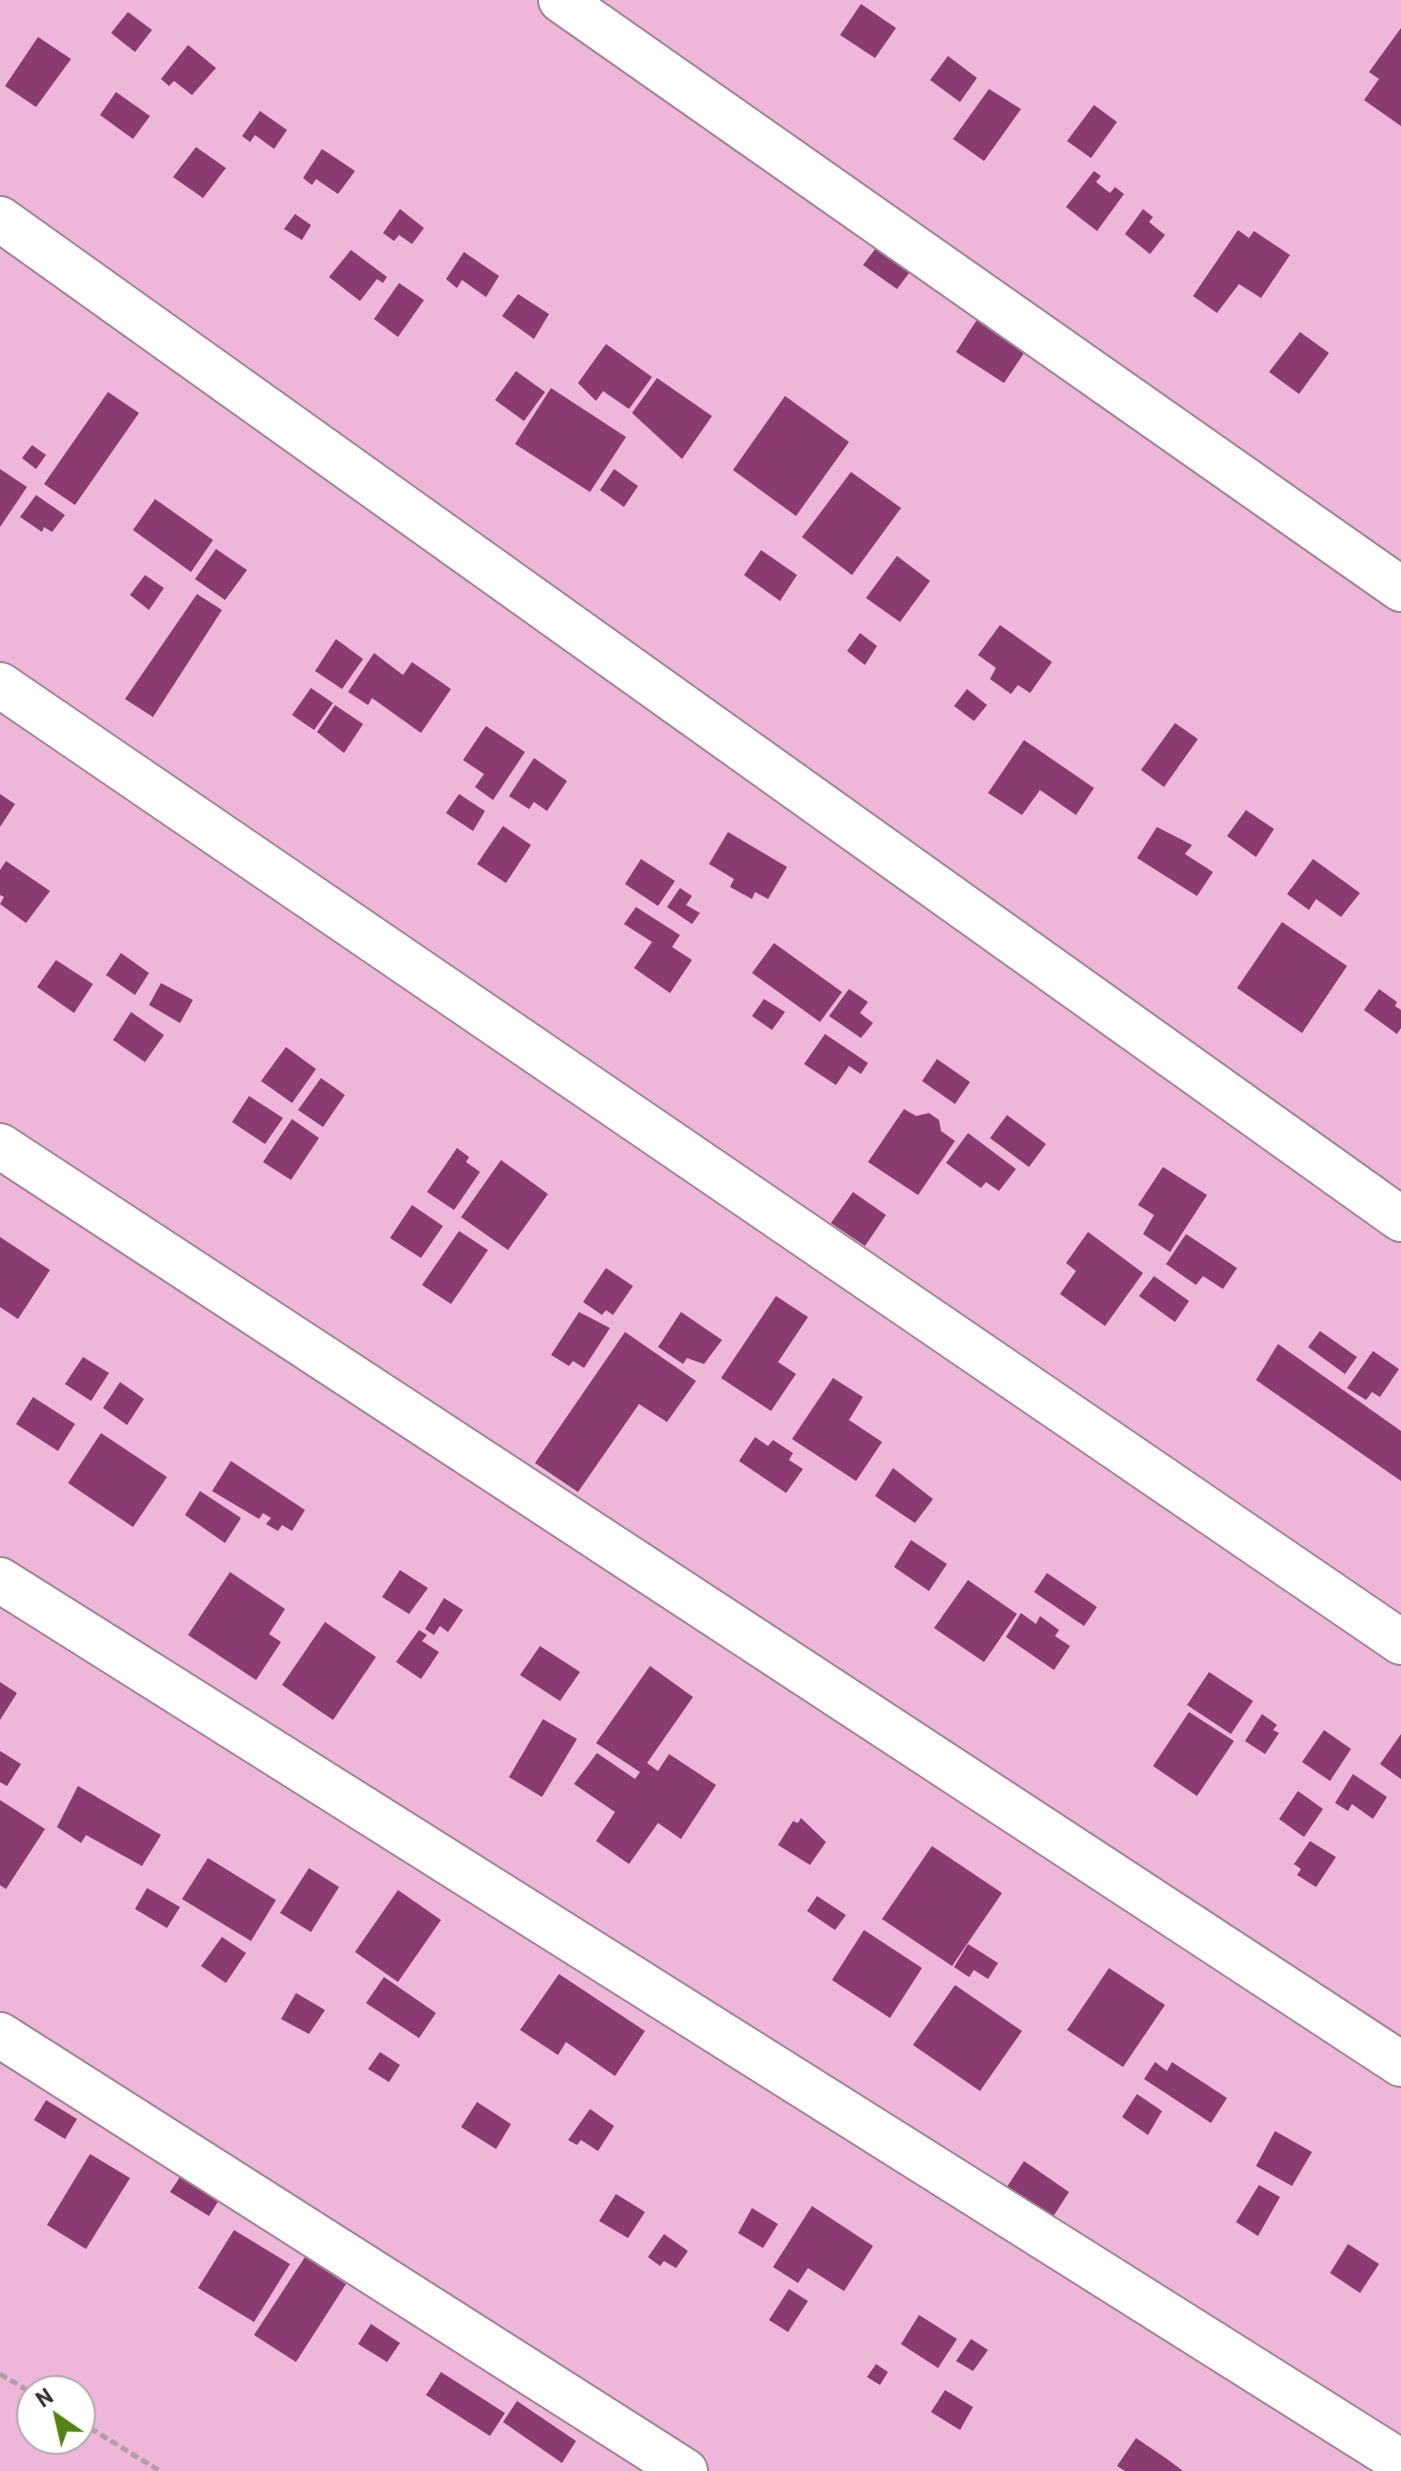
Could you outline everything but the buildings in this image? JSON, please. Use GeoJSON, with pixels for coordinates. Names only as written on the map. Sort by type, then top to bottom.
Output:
{"type":"FeatureCollection","features":[{"type":"Feature","properties":{"kind":"street"},"geometry":{"type":"LineString","coordinates":[[561,0],[1401,589]]}},
{"type":"Feature","properties":{"kind":"street"},"geometry":{"type":"LineString","coordinates":[[0,219],[1401,1219]]}},
{"type":"Feature","properties":{"kind":"street"},"geometry":{"type":"LineString","coordinates":[[0,685],[1401,1642]]}},
{"type":"Feature","properties":{"kind":"street"},"geometry":{"type":"LineString","coordinates":[[0,1146],[1401,2064]]}},
{"type":"Feature","properties":{"kind":"street"},"geometry":{"type":"LineString","coordinates":[[0,1580],[1401,2462]]}},
{"type":"Feature","properties":{"kind":"street"},"geometry":{"type":"LineString","coordinates":[[0,2035],[685,2471]]}},
{"type":"Feature","properties":{"kind":"path"},"geometry":{"type":"LineString","coordinates":[[96,2432],[160,2471]]}},
{"type":"Feature","properties":{"kind":"shaded area"},"geometry":{"type":"Polygon","coordinates":[[[0,0],[1401,0],[1401,2471],[0,2471],[0,0]]]}}]}
